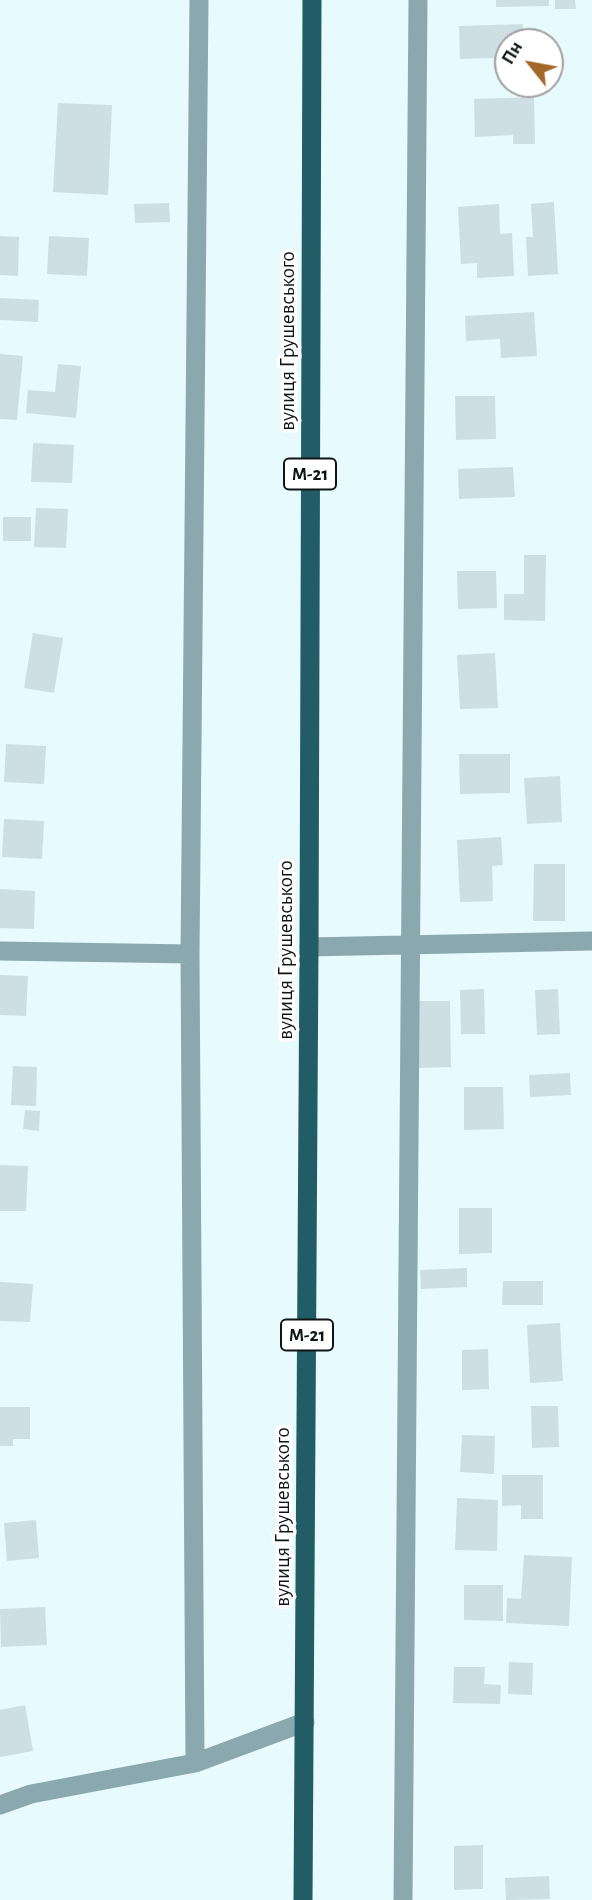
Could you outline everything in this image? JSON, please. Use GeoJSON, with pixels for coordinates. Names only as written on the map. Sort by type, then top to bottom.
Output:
{"type":"FeatureCollection","features":[{"type":"Feature","properties":{"kind":"highway","name":"вулиця Грушевського"},"geometry":{"type":"LineString","coordinates":[[303,1900],[312,0]]}},
{"type":"Feature","properties":{"kind":"street"},"geometry":{"type":"LineString","coordinates":[[195,1763],[190,954],[199,0]]}},
{"type":"Feature","properties":{"kind":"street"},"geometry":{"type":"LineString","coordinates":[[403,1900],[418,0]]}},
{"type":"Feature","properties":{"kind":"street"},"geometry":{"type":"LineString","coordinates":[[309,947],[592,941]]}},
{"type":"Feature","properties":{"kind":"street"},"geometry":{"type":"LineString","coordinates":[[0,951],[190,954]]}},
{"type":"Feature","properties":{"kind":"street"},"geometry":{"type":"LineString","coordinates":[[0,1805],[31,1794],[195,1763],[305,1722]]}},
{"type":"Feature","properties":{"kind":"building"},"geometry":{"type":"Polygon","coordinates":[[[496,0],[549,0],[549,6],[496,7],[496,0]]]}},
{"type":"Feature","properties":{"kind":"building"},"geometry":{"type":"Polygon","coordinates":[[[555,0],[575,0],[576,9],[555,9],[555,0]]]}},
{"type":"Feature","properties":{"kind":"building"},"geometry":{"type":"Polygon","coordinates":[[[523,24],[523,28],[494,28],[494,58],[460,59],[459,26],[523,24]]]}},
{"type":"Feature","properties":{"kind":"building"},"geometry":{"type":"Polygon","coordinates":[[[534,98],[535,144],[513,144],[513,135],[475,137],[474,99],[534,98]]]}},
{"type":"Feature","properties":{"kind":"building"},"geometry":{"type":"Polygon","coordinates":[[[58,103],[112,105],[108,195],[53,192],[58,103]]]}},
{"type":"Feature","properties":{"kind":"building"},"geometry":{"type":"Polygon","coordinates":[[[554,202],[558,274],[528,276],[526,237],[533,237],[531,204],[554,202]]]}},
{"type":"Feature","properties":{"kind":"building"},"geometry":{"type":"Polygon","coordinates":[[[169,203],[170,222],[135,223],[134,204],[169,203]]]}},
{"type":"Feature","properties":{"kind":"building"},"geometry":{"type":"Polygon","coordinates":[[[499,204],[500,234],[512,233],[514,276],[477,278],[477,263],[461,264],[458,207],[499,204]]]}},
{"type":"Feature","properties":{"kind":"building"},"geometry":{"type":"Polygon","coordinates":[[[0,236],[19,237],[18,276],[0,275],[0,236]]]}},
{"type":"Feature","properties":{"kind":"building"},"geometry":{"type":"Polygon","coordinates":[[[49,236],[89,238],[87,276],[47,274],[49,236]]]}},
{"type":"Feature","properties":{"kind":"building"},"geometry":{"type":"Polygon","coordinates":[[[0,298],[39,300],[38,322],[0,320],[0,298]]]}},
{"type":"Feature","properties":{"kind":"building"},"geometry":{"type":"Polygon","coordinates":[[[534,312],[537,356],[501,358],[500,339],[466,341],[465,316],[534,312]]]}},
{"type":"Feature","properties":{"kind":"building"},"geometry":{"type":"Polygon","coordinates":[[[0,354],[23,356],[17,420],[0,419],[0,354]]]}},
{"type":"Feature","properties":{"kind":"building"},"geometry":{"type":"Polygon","coordinates":[[[58,364],[81,366],[76,418],[26,413],[28,390],[55,392],[58,364]]]}},
{"type":"Feature","properties":{"kind":"building"},"geometry":{"type":"Polygon","coordinates":[[[455,396],[495,396],[496,439],[456,440],[455,396]]]}},
{"type":"Feature","properties":{"kind":"building"},"geometry":{"type":"Polygon","coordinates":[[[33,443],[74,445],[72,483],[31,482],[33,443]]]}},
{"type":"Feature","properties":{"kind":"building"},"geometry":{"type":"Polygon","coordinates":[[[513,467],[515,497],[459,499],[458,469],[513,467]]]}},
{"type":"Feature","properties":{"kind":"building"},"geometry":{"type":"Polygon","coordinates":[[[36,508],[68,509],[66,548],[34,547],[36,508]]]}},
{"type":"Feature","properties":{"kind":"building"},"geometry":{"type":"Polygon","coordinates":[[[3,517],[31,517],[31,541],[3,541],[3,517]]]}},
{"type":"Feature","properties":{"kind":"building"},"geometry":{"type":"Polygon","coordinates":[[[524,555],[546,555],[545,621],[504,620],[504,594],[524,594],[524,555]]]}},
{"type":"Feature","properties":{"kind":"building"},"geometry":{"type":"Polygon","coordinates":[[[457,571],[496,571],[497,608],[458,609],[457,571]]]}},
{"type":"Feature","properties":{"kind":"building"},"geometry":{"type":"Polygon","coordinates":[[[33,633],[63,638],[54,693],[24,688],[33,633]]]}},
{"type":"Feature","properties":{"kind":"building"},"geometry":{"type":"Polygon","coordinates":[[[495,653],[498,708],[460,709],[457,655],[495,653]]]}},
{"type":"Feature","properties":{"kind":"building"},"geometry":{"type":"Polygon","coordinates":[[[6,744],[46,746],[44,784],[4,782],[6,744]]]}},
{"type":"Feature","properties":{"kind":"building"},"geometry":{"type":"Polygon","coordinates":[[[459,754],[510,754],[510,793],[460,794],[459,754]]]}},
{"type":"Feature","properties":{"kind":"building"},"geometry":{"type":"Polygon","coordinates":[[[560,776],[562,822],[527,824],[524,778],[560,776]]]}},
{"type":"Feature","properties":{"kind":"building"},"geometry":{"type":"Polygon","coordinates":[[[4,819],[44,821],[42,859],[2,857],[4,819]]]}},
{"type":"Feature","properties":{"kind":"building"},"geometry":{"type":"Polygon","coordinates":[[[501,837],[503,865],[492,866],[493,901],[460,902],[457,840],[501,837]]]}},
{"type":"Feature","properties":{"kind":"building"},"geometry":{"type":"Polygon","coordinates":[[[534,864],[565,864],[565,921],[533,921],[534,864]]]}},
{"type":"Feature","properties":{"kind":"building"},"geometry":{"type":"Polygon","coordinates":[[[0,889],[35,891],[34,929],[0,928],[0,889]]]}},
{"type":"Feature","properties":{"kind":"building"},"geometry":{"type":"Polygon","coordinates":[[[0,975],[28,976],[26,1016],[0,1015],[0,975]]]}},
{"type":"Feature","properties":{"kind":"building"},"geometry":{"type":"Polygon","coordinates":[[[484,989],[485,1034],[461,1034],[460,990],[484,989]]]}},
{"type":"Feature","properties":{"kind":"building"},"geometry":{"type":"Polygon","coordinates":[[[558,989],[560,1034],[537,1035],[535,990],[558,989]]]}},
{"type":"Feature","properties":{"kind":"building"},"geometry":{"type":"Polygon","coordinates":[[[418,1001],[450,1001],[451,1067],[419,1068],[418,1001]]]}},
{"type":"Feature","properties":{"kind":"building"},"geometry":{"type":"Polygon","coordinates":[[[13,1066],[37,1067],[36,1106],[11,1105],[13,1066]]]}},
{"type":"Feature","properties":{"kind":"building"},"geometry":{"type":"Polygon","coordinates":[[[570,1073],[571,1095],[530,1097],[529,1075],[570,1073]]]}},
{"type":"Feature","properties":{"kind":"building"},"geometry":{"type":"Polygon","coordinates":[[[464,1087],[503,1087],[504,1129],[464,1130],[464,1087]]]}},
{"type":"Feature","properties":{"kind":"building"},"geometry":{"type":"Polygon","coordinates":[[[25,1110],[40,1111],[39,1131],[23,1129],[25,1110]]]}},
{"type":"Feature","properties":{"kind":"building"},"geometry":{"type":"Polygon","coordinates":[[[0,1165],[28,1166],[26,1211],[0,1211],[0,1165]]]}},
{"type":"Feature","properties":{"kind":"building"},"geometry":{"type":"Polygon","coordinates":[[[459,1208],[492,1208],[492,1253],[459,1254],[459,1208]]]}},
{"type":"Feature","properties":{"kind":"building"},"geometry":{"type":"Polygon","coordinates":[[[467,1268],[467,1287],[421,1289],[420,1270],[467,1268]]]}},
{"type":"Feature","properties":{"kind":"building"},"geometry":{"type":"Polygon","coordinates":[[[503,1281],[543,1281],[543,1305],[502,1305],[503,1281]]]}},
{"type":"Feature","properties":{"kind":"building"},"geometry":{"type":"Polygon","coordinates":[[[0,1282],[33,1284],[30,1322],[0,1321],[0,1282]]]}},
{"type":"Feature","properties":{"kind":"building"},"geometry":{"type":"Polygon","coordinates":[[[560,1323],[563,1381],[530,1383],[527,1325],[560,1323]]]}},
{"type":"Feature","properties":{"kind":"building"},"geometry":{"type":"Polygon","coordinates":[[[488,1349],[489,1389],[462,1390],[462,1350],[488,1349]]]}},
{"type":"Feature","properties":{"kind":"building"},"geometry":{"type":"Polygon","coordinates":[[[531,1406],[558,1406],[559,1447],[532,1448],[531,1406]]]}},
{"type":"Feature","properties":{"kind":"building"},"geometry":{"type":"Polygon","coordinates":[[[0,1407],[30,1407],[30,1439],[13,1439],[13,1446],[0,1446],[0,1407]]]}},
{"type":"Feature","properties":{"kind":"building"},"geometry":{"type":"Polygon","coordinates":[[[462,1435],[495,1436],[494,1474],[460,1472],[462,1435]]]}},
{"type":"Feature","properties":{"kind":"building"},"geometry":{"type":"Polygon","coordinates":[[[502,1475],[543,1475],[543,1519],[521,1519],[521,1505],[502,1506],[502,1475]]]}},
{"type":"Feature","properties":{"kind":"building"},"geometry":{"type":"Polygon","coordinates":[[[457,1498],[498,1500],[497,1551],[455,1550],[457,1498]]]}},
{"type":"Feature","properties":{"kind":"building"},"geometry":{"type":"Polygon","coordinates":[[[36,1520],[39,1558],[7,1561],[4,1523],[36,1520]]]}},
{"type":"Feature","properties":{"kind":"building"},"geometry":{"type":"Polygon","coordinates":[[[524,1555],[572,1557],[569,1626],[506,1623],[507,1598],[521,1599],[524,1555]]]}},
{"type":"Feature","properties":{"kind":"building"},"geometry":{"type":"Polygon","coordinates":[[[464,1585],[503,1585],[503,1621],[464,1620],[464,1585]]]}},
{"type":"Feature","properties":{"kind":"building"},"geometry":{"type":"Polygon","coordinates":[[[45,1607],[47,1645],[1,1647],[0,1609],[45,1607]]]}},
{"type":"Feature","properties":{"kind":"building"},"geometry":{"type":"Polygon","coordinates":[[[509,1662],[533,1663],[532,1695],[508,1694],[509,1662]]]}},
{"type":"Feature","properties":{"kind":"building"},"geometry":{"type":"Polygon","coordinates":[[[454,1667],[485,1667],[484,1684],[501,1685],[500,1704],[453,1703],[454,1667]]]}},
{"type":"Feature","properties":{"kind":"building"},"geometry":{"type":"Polygon","coordinates":[[[25,1705],[33,1751],[0,1757],[0,1710],[25,1705]]]}},
{"type":"Feature","properties":{"kind":"building"},"geometry":{"type":"Polygon","coordinates":[[[483,1845],[483,1889],[454,1890],[454,1846],[483,1845]]]}},
{"type":"Feature","properties":{"kind":"building"},"geometry":{"type":"Polygon","coordinates":[[[549,1876],[550,1899],[506,1900],[505,1878],[549,1876]]]}}]}
